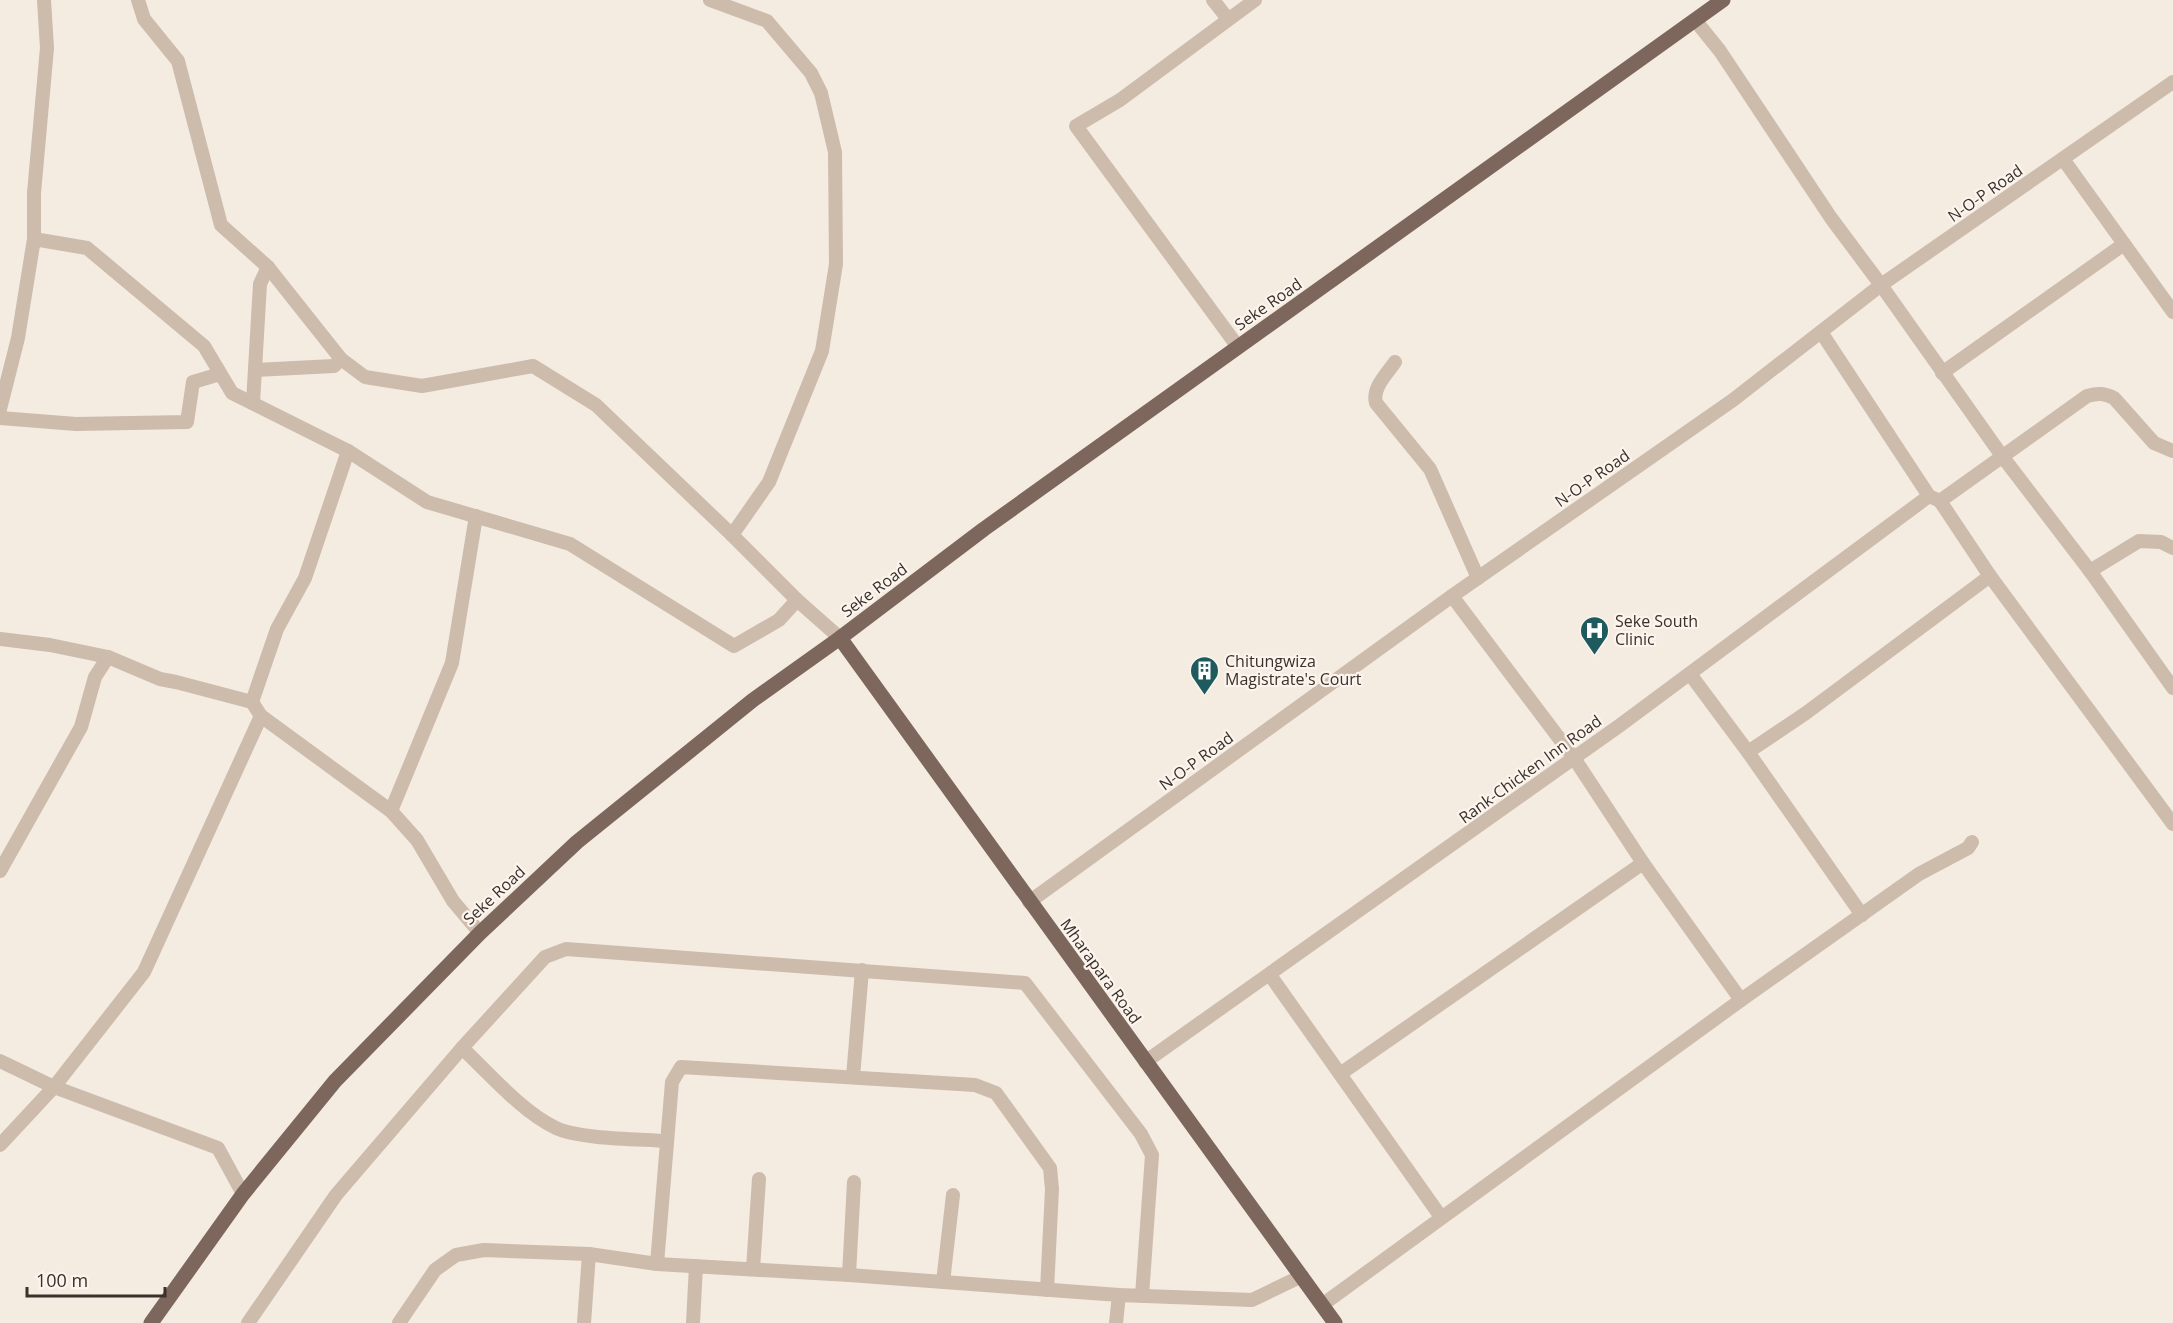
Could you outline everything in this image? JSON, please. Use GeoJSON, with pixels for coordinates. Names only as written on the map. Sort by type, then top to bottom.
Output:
{"type":"FeatureCollection","features":[{"type":"Feature","properties":{"kind":"main road","name":"Seke Road"},"geometry":{"type":"LineString","coordinates":[[151,1323],[243,1194],[335,1082],[480,933],[577,842],[753,700],[840,638],[984,529],[1723,0]]}},
{"type":"Feature","properties":{"kind":"main road","name":"Mharapara Road"},"geometry":{"type":"LineString","coordinates":[[840,638],[1335,1323]]}},
{"type":"Feature","properties":{"kind":"street"},"geometry":{"type":"LineString","coordinates":[[0,410],[18,338],[34,239],[34,193],[47,48],[44,0]]}},
{"type":"Feature","properties":{"kind":"street"},"geometry":{"type":"LineString","coordinates":[[138,0],[144,19],[178,61],[221,225],[268,267],[341,359],[365,377],[422,386],[533,366],[596,405],[797,600],[840,638]]}},
{"type":"Feature","properties":{"kind":"street"},"geometry":{"type":"LineString","coordinates":[[710,0],[767,21],[812,73],[820,93],[835,152],[836,264],[822,351],[769,482],[732,535]]}},
{"type":"Feature","properties":{"kind":"street"},"geometry":{"type":"LineString","coordinates":[[1213,0],[1228,19]]}},
{"type":"Feature","properties":{"kind":"street"},"geometry":{"type":"LineString","coordinates":[[1238,347],[1076,126],[1120,100],[1255,0]]}},
{"type":"Feature","properties":{"kind":"street"},"geometry":{"type":"LineString","coordinates":[[1695,20],[1720,51],[1831,218],[2173,688]]}},
{"type":"Feature","properties":{"kind":"street","name":"N-O-P Road"},"geometry":{"type":"LineString","coordinates":[[1029,902],[1452,596],[1733,400],[1881,285],[2173,82]]}},
{"type":"Feature","properties":{"kind":"street"},"geometry":{"type":"LineString","coordinates":[[2063,159],[2173,312]]}},
{"type":"Feature","properties":{"kind":"street"},"geometry":{"type":"LineString","coordinates":[[34,239],[87,248],[204,346],[232,393],[348,451],[427,502],[570,544],[734,646],[779,620],[797,600]]}},
{"type":"Feature","properties":{"kind":"street"},"geometry":{"type":"LineString","coordinates":[[1942,373],[2124,244]]}},
{"type":"Feature","properties":{"kind":"street"},"geometry":{"type":"LineString","coordinates":[[253,403],[260,284],[268,267]]}},
{"type":"Feature","properties":{"kind":"street"},"geometry":{"type":"LineString","coordinates":[[1821,332],[1934,498],[2173,824]]}},
{"type":"Feature","properties":{"kind":"street"},"geometry":{"type":"LineString","coordinates":[[255,370],[334,366],[341,359]]}},
{"type":"Feature","properties":{"kind":"street"},"geometry":{"type":"LineString","coordinates":[[1395,362],[1378,386],[1374,396],[1376,404],[1430,469],[1478,578]]}},
{"type":"Feature","properties":{"kind":"street"},"geometry":{"type":"LineString","coordinates":[[0,418],[76,424],[188,422],[193,382],[220,374]]}},
{"type":"Feature","properties":{"kind":"street","name":"Rank-Chicken Inn Road"},"geometry":{"type":"LineString","coordinates":[[1145,1062],[1574,758],[1934,498],[2002,456],[2087,396],[2106,394],[2114,399],[2154,443],[2173,451]]}},
{"type":"Feature","properties":{"kind":"street"},"geometry":{"type":"LineString","coordinates":[[252,702],[277,629],[305,578],[348,451]]}},
{"type":"Feature","properties":{"kind":"street"},"geometry":{"type":"LineString","coordinates":[[391,811],[452,663],[477,516]]}},
{"type":"Feature","properties":{"kind":"street"},"geometry":{"type":"LineString","coordinates":[[2090,571],[2139,541],[2161,542],[2173,548]]}},
{"type":"Feature","properties":{"kind":"street"},"geometry":{"type":"LineString","coordinates":[[1748,752],[1806,713],[1990,576]]}},
{"type":"Feature","properties":{"kind":"street"},"geometry":{"type":"LineString","coordinates":[[1452,596],[1574,758],[1643,863],[1741,1000]]}},
{"type":"Feature","properties":{"kind":"street"},"geometry":{"type":"LineString","coordinates":[[0,639],[50,645],[108,657],[160,680],[252,702],[261,716],[391,811],[417,840],[453,901],[480,933]]}},
{"type":"Feature","properties":{"kind":"street"},"geometry":{"type":"LineString","coordinates":[[0,871],[81,727],[95,677],[108,657]]}},
{"type":"Feature","properties":{"kind":"street"},"geometry":{"type":"LineString","coordinates":[[1690,674],[1748,752],[1862,915]]}},
{"type":"Feature","properties":{"kind":"street"},"geometry":{"type":"LineString","coordinates":[[0,1145],[54,1088],[144,972],[261,716]]}},
{"type":"Feature","properties":{"kind":"street"},"geometry":{"type":"LineString","coordinates":[[1322,1305],[1741,1000],[1919,874],[1968,848],[1972,842]]}},
{"type":"Feature","properties":{"kind":"street"},"geometry":{"type":"LineString","coordinates":[[1340,1074],[1643,863]]}},
{"type":"Feature","properties":{"kind":"street"},"geometry":{"type":"LineString","coordinates":[[248,1323],[336,1195],[462,1048],[545,957],[566,949],[1025,983],[1141,1134],[1152,1155],[1142,1296]]}},
{"type":"Feature","properties":{"kind":"street"},"geometry":{"type":"LineString","coordinates":[[853,1077],[862,970]]}},
{"type":"Feature","properties":{"kind":"street"},"geometry":{"type":"LineString","coordinates":[[1270,975],[1441,1217]]}},
{"type":"Feature","properties":{"kind":"street"},"geometry":{"type":"LineString","coordinates":[[462,1048],[527,1108],[557,1128],[585,1135],[666,1140]]}},
{"type":"Feature","properties":{"kind":"street"},"geometry":{"type":"LineString","coordinates":[[0,1062],[54,1088],[218,1148],[243,1194]]}},
{"type":"Feature","properties":{"kind":"street"},"geometry":{"type":"LineString","coordinates":[[657,1264],[672,1082],[681,1067],[975,1085],[996,1093],[1050,1168],[1052,1189],[1047,1290]]}},
{"type":"Feature","properties":{"kind":"street"},"geometry":{"type":"LineString","coordinates":[[753,1269],[759,1179]]}},
{"type":"Feature","properties":{"kind":"street"},"geometry":{"type":"LineString","coordinates":[[849,1275],[854,1182]]}},
{"type":"Feature","properties":{"kind":"street"},"geometry":{"type":"LineString","coordinates":[[943,1282],[953,1195]]}},
{"type":"Feature","properties":{"kind":"street"},"geometry":{"type":"LineString","coordinates":[[399,1323],[435,1270],[456,1255],[484,1250],[589,1254],[657,1264],[849,1275],[1119,1295],[1252,1300],[1302,1276]]}},
{"type":"Feature","properties":{"kind":"street"},"geometry":{"type":"LineString","coordinates":[[584,1323],[589,1254]]}},
{"type":"Feature","properties":{"kind":"street"},"geometry":{"type":"LineString","coordinates":[[693,1323],[696,1266]]}},
{"type":"Feature","properties":{"kind":"street"},"geometry":{"type":"LineString","coordinates":[[1116,1323],[1119,1295]]}},
{"type":"Feature","properties":{"kind":"place","name":"Seke South Clinic"},"geometry":{"type":"Point","coordinates":[1594,656]}},
{"type":"Feature","properties":{"kind":"place","name":"Chitungwiza Magistrate's Court"},"geometry":{"type":"Point","coordinates":[1204,696]}}]}
